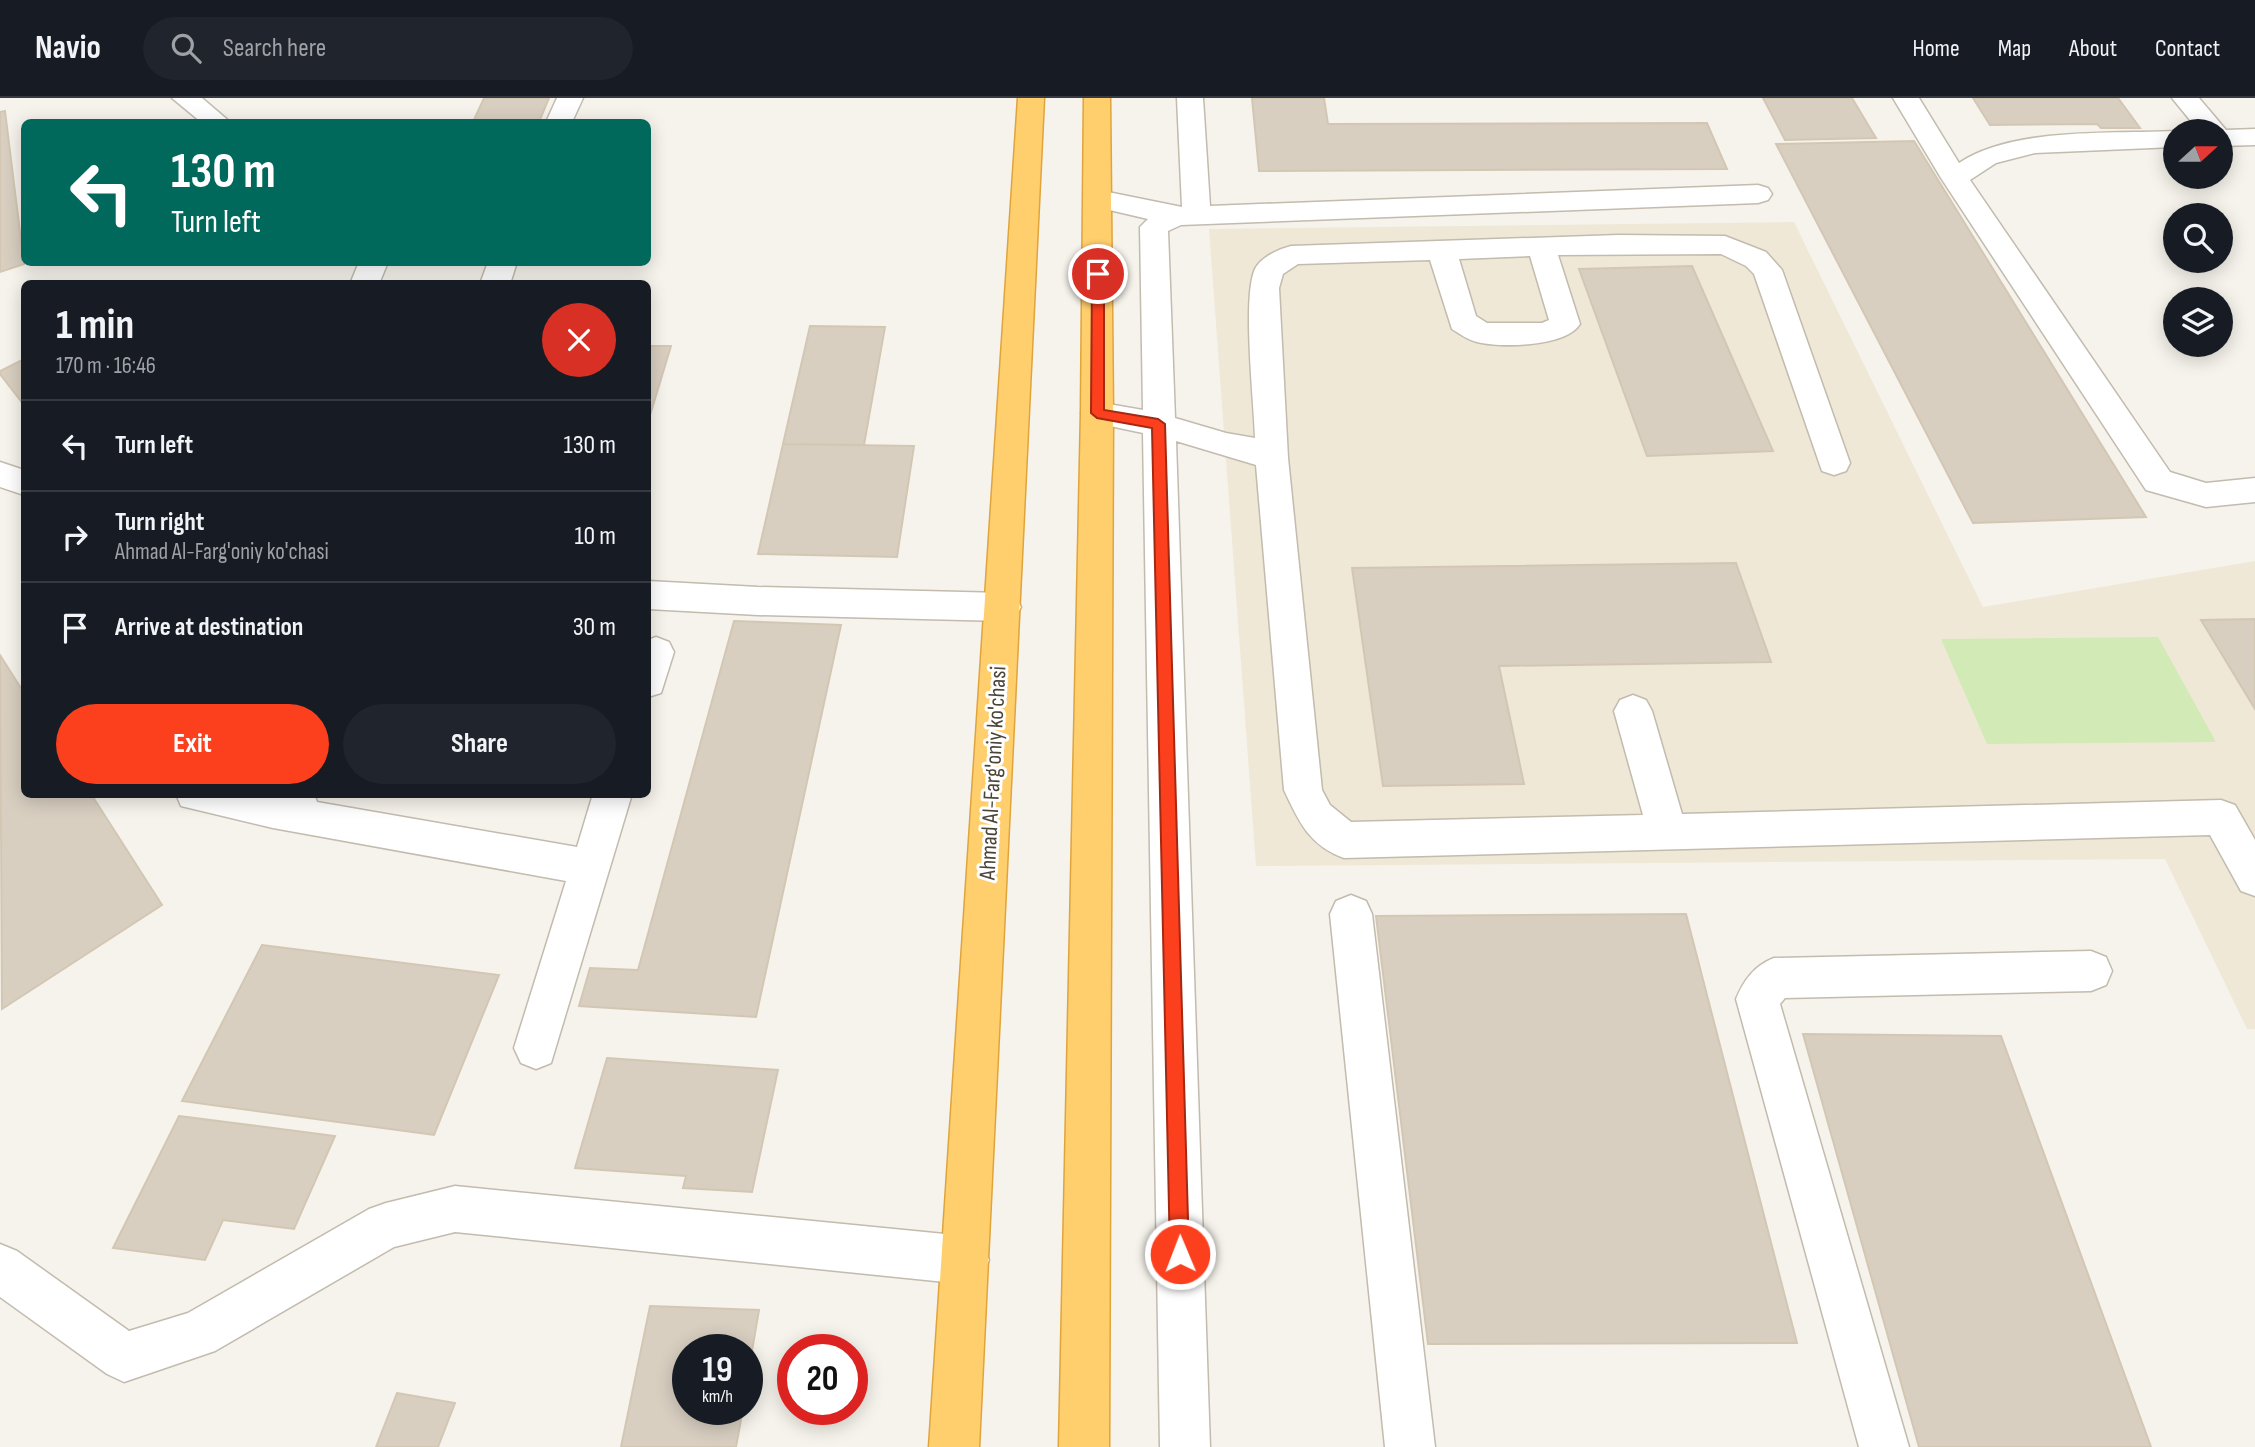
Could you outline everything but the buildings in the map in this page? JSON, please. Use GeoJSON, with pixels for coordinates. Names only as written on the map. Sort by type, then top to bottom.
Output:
{"type":"FeatureCollection","features":[{"type":"Feature","properties":{"kind":"highway","name":"Ahmad Al-Farg'oniy ko'chasi"},"geometry":{"type":"LineString","coordinates":[[954,1447],[1031,98]]}},
{"type":"Feature","properties":{"kind":"highway"},"geometry":{"type":"LineString","coordinates":[[1084,1447],[1097,413],[1097,98]]}},
{"type":"Feature","properties":{"kind":"lane"},"geometry":{"type":"LineString","coordinates":[[185,98],[211,119]]}},
{"type":"Feature","properties":{"kind":"lane"},"geometry":{"type":"LineString","coordinates":[[560,119],[570,98]]}},
{"type":"Feature","properties":{"kind":"lane"},"geometry":{"type":"LineString","coordinates":[[1186,216],[1190,98]]}},
{"type":"Feature","properties":{"kind":"lane"},"geometry":{"type":"LineString","coordinates":[[1906,98],[1955,178],[2158,481],[2206,495],[2255,490]]}},
{"type":"Feature","properties":{"kind":"lane"},"geometry":{"type":"LineString","coordinates":[[2185,98],[2203,119]]}},
{"type":"Feature","properties":{"kind":"lane"},"geometry":{"type":"LineString","coordinates":[[2233,138],[2255,137]]}},
{"type":"Feature","properties":{"kind":"lane"},"geometry":{"type":"LineString","coordinates":[[1955,178],[1986,157],[2035,145],[2163,140]]}},
{"type":"Feature","properties":{"kind":"lane"},"geometry":{"type":"LineString","coordinates":[[1098,199],[1186,216],[1758,194]]}},
{"type":"Feature","properties":{"kind":"lane"},"geometry":{"type":"LineString","coordinates":[[1185,1447],[1154,227],[1186,216]]}},
{"type":"Feature","properties":{"kind":"lane"},"geometry":{"type":"LineString","coordinates":[[1834,463],[1767,270],[1756,259],[1725,245],[1541,247],[1291,255],[1270,269],[1264,288],[1272,458],[1303,790],[1317,817],[1344,840],[2221,817],[2255,878]]}},
{"type":"Feature","properties":{"kind":"lane"},"geometry":{"type":"LineString","coordinates":[[1442,251],[1463,322],[1481,333],[1546,333],[1565,324],[1541,247]]}},
{"type":"Feature","properties":{"kind":"lane"},"geometry":{"type":"LineString","coordinates":[[1097,413],[1158,424],[1226,445],[1243,446],[1272,458]]}},
{"type":"Feature","properties":{"kind":"lane"},"geometry":{"type":"LineString","coordinates":[[0,474],[21,482]]}},
{"type":"Feature","properties":{"kind":"lane"},"geometry":{"type":"LineString","coordinates":[[651,595],[758,601],[1003,607]]}},
{"type":"Feature","properties":{"kind":"lane"},"geometry":{"type":"LineString","coordinates":[[1633,711],[1668,832]]}},
{"type":"Feature","properties":{"kind":"lane"},"geometry":{"type":"LineString","coordinates":[[213,798],[592,867]]}},
{"type":"Feature","properties":{"kind":"lane"},"geometry":{"type":"LineString","coordinates":[[273,811],[308,798]]}},
{"type":"Feature","properties":{"kind":"lane"},"geometry":{"type":"LineString","coordinates":[[536,1048],[612,798]]}},
{"type":"Feature","properties":{"kind":"lane"},"geometry":{"type":"LineString","coordinates":[[1351,914],[1410,1447]]}},
{"type":"Feature","properties":{"kind":"lane"},"geometry":{"type":"LineString","coordinates":[[1884,1447],[1757,999],[1774,978],[2091,971]]}},
{"type":"Feature","properties":{"kind":"lane"},"geometry":{"type":"LineString","coordinates":[[0,1268],[124,1357],[198,1335],[386,1226],[455,1209],[965,1260]]}},
{"type":"Feature","properties":{"kind":"shaded area"},"geometry":{"type":"Polygon","coordinates":[[[1794,222],[1983,607],[2255,561],[2255,1029],[2247,1029],[2165,859],[1256,866],[1209,229],[1794,222]]]}},
{"type":"Feature","properties":{"kind":"green space"},"geometry":{"type":"Polygon","coordinates":[[[2158,637],[2216,742],[1987,744],[1941,639],[2158,637]]]}},
{"type":"Feature","properties":{"kind":"route"},"geometry":{"type":"LineString","coordinates":[[1098,274],[1097,413],[1158,424],[1180,1254]]}}]}
